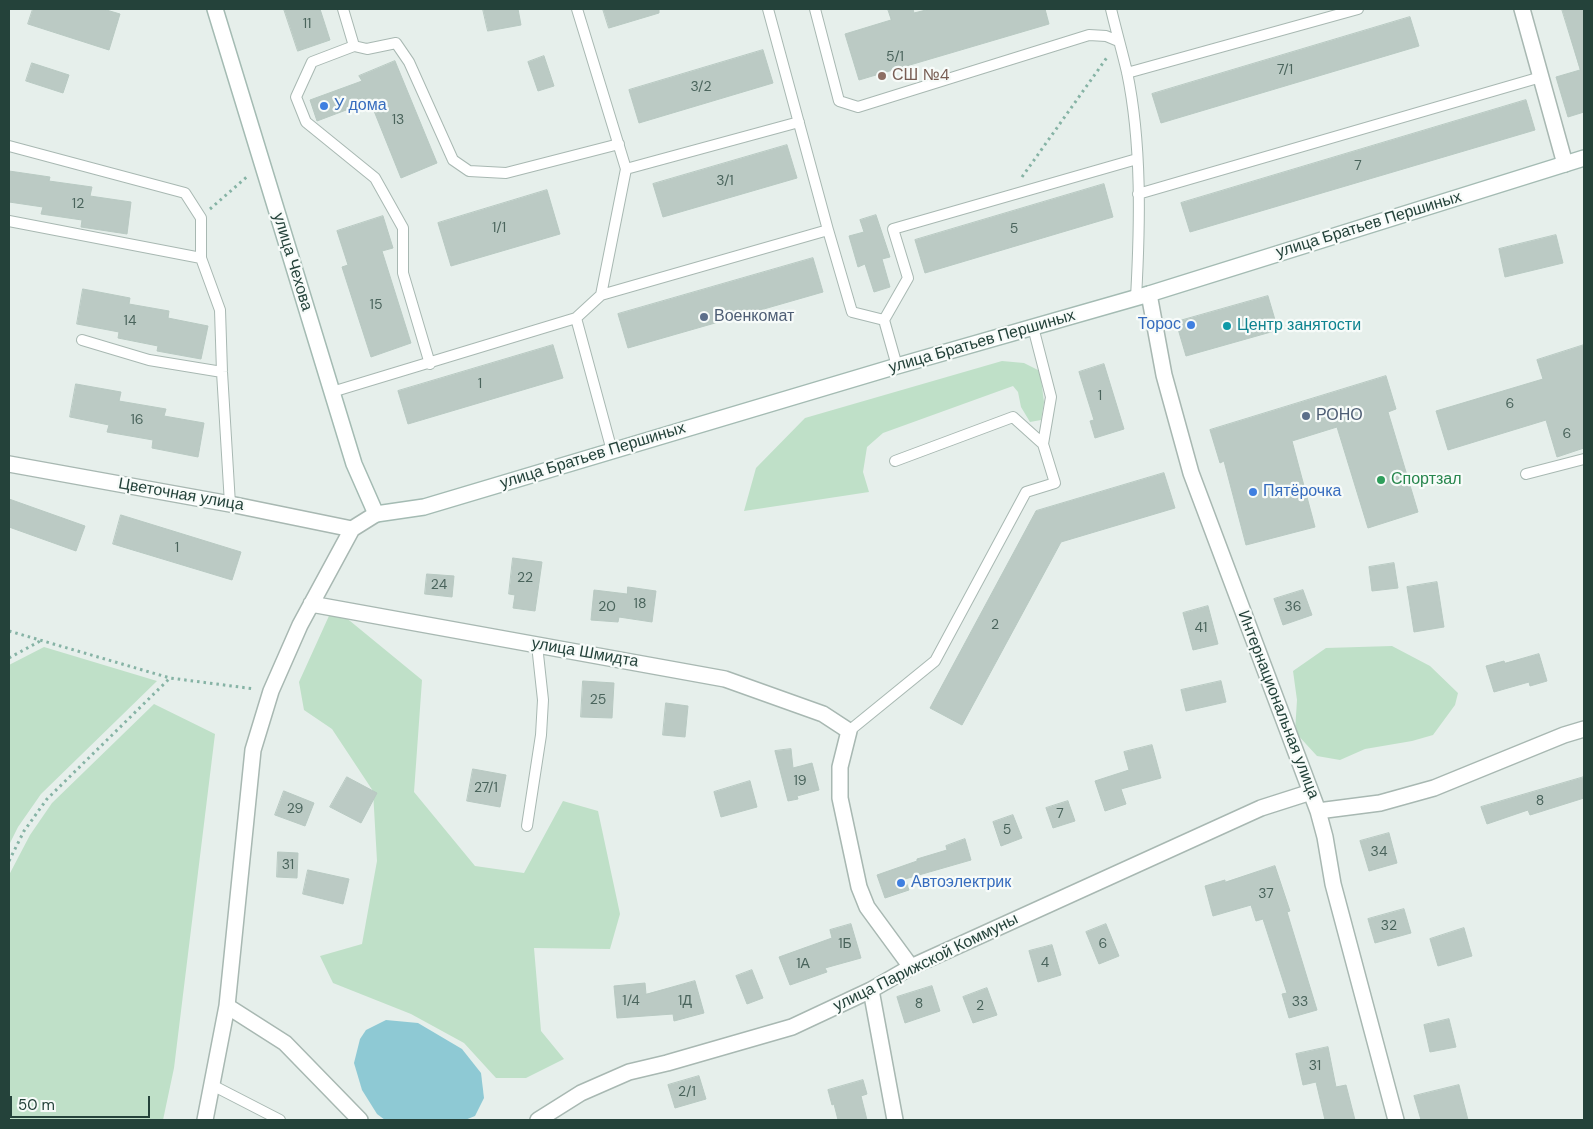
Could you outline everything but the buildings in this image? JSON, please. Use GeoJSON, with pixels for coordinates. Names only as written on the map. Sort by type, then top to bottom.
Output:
{"type":"FeatureCollection","features":[{"type":"Feature","properties":{"kind":"street","name":"улица Чехова"},"geometry":{"type":"LineString","coordinates":[[215,9],[354,464],[376,514]]}},
{"type":"Feature","properties":{"kind":"street"},"geometry":{"type":"LineString","coordinates":[[1522,9],[1565,164]]}},
{"type":"Feature","properties":{"kind":"street","name":"улица Братьев Першиных"},"geometry":{"type":"LineString","coordinates":[[376,514],[424,507],[897,366],[1143,296],[1584,158]]}},
{"type":"Feature","properties":{"kind":"street","name":"Интернациональная улица"},"geometry":{"type":"LineString","coordinates":[[1143,296],[1191,473],[1318,811],[1325,837],[1333,884],[1396,1120]]}},
{"type":"Feature","properties":{"kind":"street","name":"Цветочная улица"},"geometry":{"type":"LineString","coordinates":[[9,464],[230,504],[352,529]]}},
{"type":"Feature","properties":{"kind":"street"},"geometry":{"type":"LineString","coordinates":[[205,1120],[227,1006],[253,750],[271,691],[300,625],[352,529],[376,514]]}},
{"type":"Feature","properties":{"kind":"street","name":"улица Шмидта"},"geometry":{"type":"LineString","coordinates":[[311,604],[725,679],[822,714],[849,731]]}},
{"type":"Feature","properties":{"kind":"street"},"geometry":{"type":"LineString","coordinates":[[1318,811],[1380,802],[1434,788],[1564,735],[1584,729]]}},
{"type":"Feature","properties":{"kind":"street"},"geometry":{"type":"LineString","coordinates":[[849,731],[840,767],[840,798],[859,887],[867,906],[910,967]]}},
{"type":"Feature","properties":{"kind":"street","name":"улица Парижской Коммуны"},"geometry":{"type":"LineString","coordinates":[[538,1120],[581,1093],[629,1072],[667,1063],[792,1026],[870,990],[910,967],[1261,808],[1311,792]]}},
{"type":"Feature","properties":{"kind":"street"},"geometry":{"type":"LineString","coordinates":[[870,990],[895,1120]]}},
{"type":"Feature","properties":{"kind":"street"},"geometry":{"type":"LineString","coordinates":[[227,1006],[285,1043],[360,1120]]}},
{"type":"Feature","properties":{"kind":"lane"},"geometry":{"type":"LineString","coordinates":[[343,9],[354,46]]}},
{"type":"Feature","properties":{"kind":"lane"},"geometry":{"type":"LineString","coordinates":[[577,9],[626,169],[601,296]]}},
{"type":"Feature","properties":{"kind":"lane"},"geometry":{"type":"LineString","coordinates":[[768,9],[852,312],[884,320]]}},
{"type":"Feature","properties":{"kind":"lane"},"geometry":{"type":"LineString","coordinates":[[815,9],[839,101],[858,108],[1089,35],[1106,36],[1118,41]]}},
{"type":"Feature","properties":{"kind":"lane"},"geometry":{"type":"LineString","coordinates":[[1111,9],[1127,72],[1134,122],[1143,296]]}},
{"type":"Feature","properties":{"kind":"lane"},"geometry":{"type":"LineString","coordinates":[[1127,72],[1358,9]]}},
{"type":"Feature","properties":{"kind":"lane"},"geometry":{"type":"LineString","coordinates":[[430,364],[403,273],[403,228],[375,178],[306,122],[296,97],[312,62],[354,46],[367,49],[396,43],[409,62],[453,160],[468,171],[506,173],[619,144]]}},
{"type":"Feature","properties":{"kind":"lane"},"geometry":{"type":"LineString","coordinates":[[1138,194],[1541,77]]}},
{"type":"Feature","properties":{"kind":"lane"},"geometry":{"type":"LineString","coordinates":[[626,169],[799,122]]}},
{"type":"Feature","properties":{"kind":"lane"},"geometry":{"type":"LineString","coordinates":[[9,146],[185,193],[201,218],[201,258],[220,310],[230,504]]}},
{"type":"Feature","properties":{"kind":"lane"},"geometry":{"type":"LineString","coordinates":[[897,366],[884,320],[908,278],[894,229],[1136,159]]}},
{"type":"Feature","properties":{"kind":"lane"},"geometry":{"type":"LineString","coordinates":[[9,221],[201,258]]}},
{"type":"Feature","properties":{"kind":"lane"},"geometry":{"type":"LineString","coordinates":[[332,392],[430,364],[576,318],[601,296],[828,230]]}},
{"type":"Feature","properties":{"kind":"lane"},"geometry":{"type":"LineString","coordinates":[[576,318],[612,451]]}},
{"type":"Feature","properties":{"kind":"lane"},"geometry":{"type":"LineString","coordinates":[[849,731],[935,661],[1026,492],[1055,483],[1043,444],[1050,397],[1033,327]]}},
{"type":"Feature","properties":{"kind":"lane"},"geometry":{"type":"LineString","coordinates":[[82,340],[149,360],[222,372]]}},
{"type":"Feature","properties":{"kind":"lane"},"geometry":{"type":"LineString","coordinates":[[895,461],[1013,417],[1043,444]]}},
{"type":"Feature","properties":{"kind":"lane"},"geometry":{"type":"LineString","coordinates":[[1526,474],[1584,459]]}},
{"type":"Feature","properties":{"kind":"lane"},"geometry":{"type":"LineString","coordinates":[[527,826],[541,736],[543,700],[538,645]]}},
{"type":"Feature","properties":{"kind":"lane"},"geometry":{"type":"LineString","coordinates":[[212,1085],[280,1120]]}},
{"type":"Feature","properties":{"kind":"path"},"geometry":{"type":"LineString","coordinates":[[1008,196],[1118,41]]}},
{"type":"Feature","properties":{"kind":"path"},"geometry":{"type":"LineString","coordinates":[[201,218],[262,163]]}},
{"type":"Feature","properties":{"kind":"path"},"geometry":{"type":"LineString","coordinates":[[9,631],[170,678],[271,691]]}},
{"type":"Feature","properties":{"kind":"path"},"geometry":{"type":"LineString","coordinates":[[9,658],[43,640]]}},
{"type":"Feature","properties":{"kind":"path"},"geometry":{"type":"LineString","coordinates":[[9,860],[24,831],[47,799],[170,678]]}},
{"type":"Feature","properties":{"kind":"green space"},"geometry":{"type":"Polygon","coordinates":[[[1002,361],[1024,363],[1040,371],[1044,402],[1041,420],[1030,422],[1021,407],[1018,392],[1013,386],[883,433],[867,447],[863,472],[869,492],[744,511],[756,468],[805,418],[1002,361]]]}},
{"type":"Feature","properties":{"kind":"green space"},"geometry":{"type":"Polygon","coordinates":[[[333,607],[422,680],[414,792],[475,866],[524,873],[563,801],[598,811],[620,914],[610,949],[534,948],[541,1031],[564,1059],[526,1078],[496,1078],[464,1043],[411,1014],[333,983],[320,956],[362,944],[377,861],[373,791],[332,729],[304,710],[299,682],[333,607]]]}},
{"type":"Feature","properties":{"kind":"green space"},"geometry":{"type":"Polygon","coordinates":[[[1392,646],[1430,666],[1458,693],[1455,705],[1433,735],[1412,741],[1365,749],[1340,760],[1317,756],[1295,732],[1297,700],[1293,671],[1326,648],[1392,646]]]}},
{"type":"Feature","properties":{"kind":"green space"},"geometry":{"type":"Polygon","coordinates":[[[44,647],[157,681],[41,794],[18,827],[9,845],[9,665],[44,647]]]}},
{"type":"Feature","properties":{"kind":"green space"},"geometry":{"type":"Polygon","coordinates":[[[154,704],[215,734],[174,1068],[163,1120],[9,1120],[9,875],[30,835],[52,803],[154,704]]]}},
{"type":"Feature","properties":{"kind":"water"},"geometry":{"type":"Polygon","coordinates":[[[386,1020],[418,1023],[462,1049],[481,1073],[484,1098],[475,1116],[465,1120],[385,1120],[377,1114],[362,1090],[354,1063],[360,1039],[366,1030],[386,1020]]]}},
{"type":"Feature","properties":{"kind":"place","name":"СШ №4"},"geometry":{"type":"Point","coordinates":[882,76]}},
{"type":"Feature","properties":{"kind":"place","name":"У дома"},"geometry":{"type":"Point","coordinates":[324,106]}},
{"type":"Feature","properties":{"kind":"place","name":"Военкомат"},"geometry":{"type":"Point","coordinates":[704,317]}},
{"type":"Feature","properties":{"kind":"place","name":"Торос"},"geometry":{"type":"Point","coordinates":[1191,325]}},
{"type":"Feature","properties":{"kind":"place","name":"Центр занятости"},"geometry":{"type":"Point","coordinates":[1227,326]}},
{"type":"Feature","properties":{"kind":"place","name":"РОНО"},"geometry":{"type":"Point","coordinates":[1306,416]}},
{"type":"Feature","properties":{"kind":"place","name":"Спортзал"},"geometry":{"type":"Point","coordinates":[1381,480]}},
{"type":"Feature","properties":{"kind":"place","name":"Пятёрочка"},"geometry":{"type":"Point","coordinates":[1253,492]}},
{"type":"Feature","properties":{"kind":"place","name":"Автоэлектрик"},"geometry":{"type":"Point","coordinates":[901,883]}}]}
